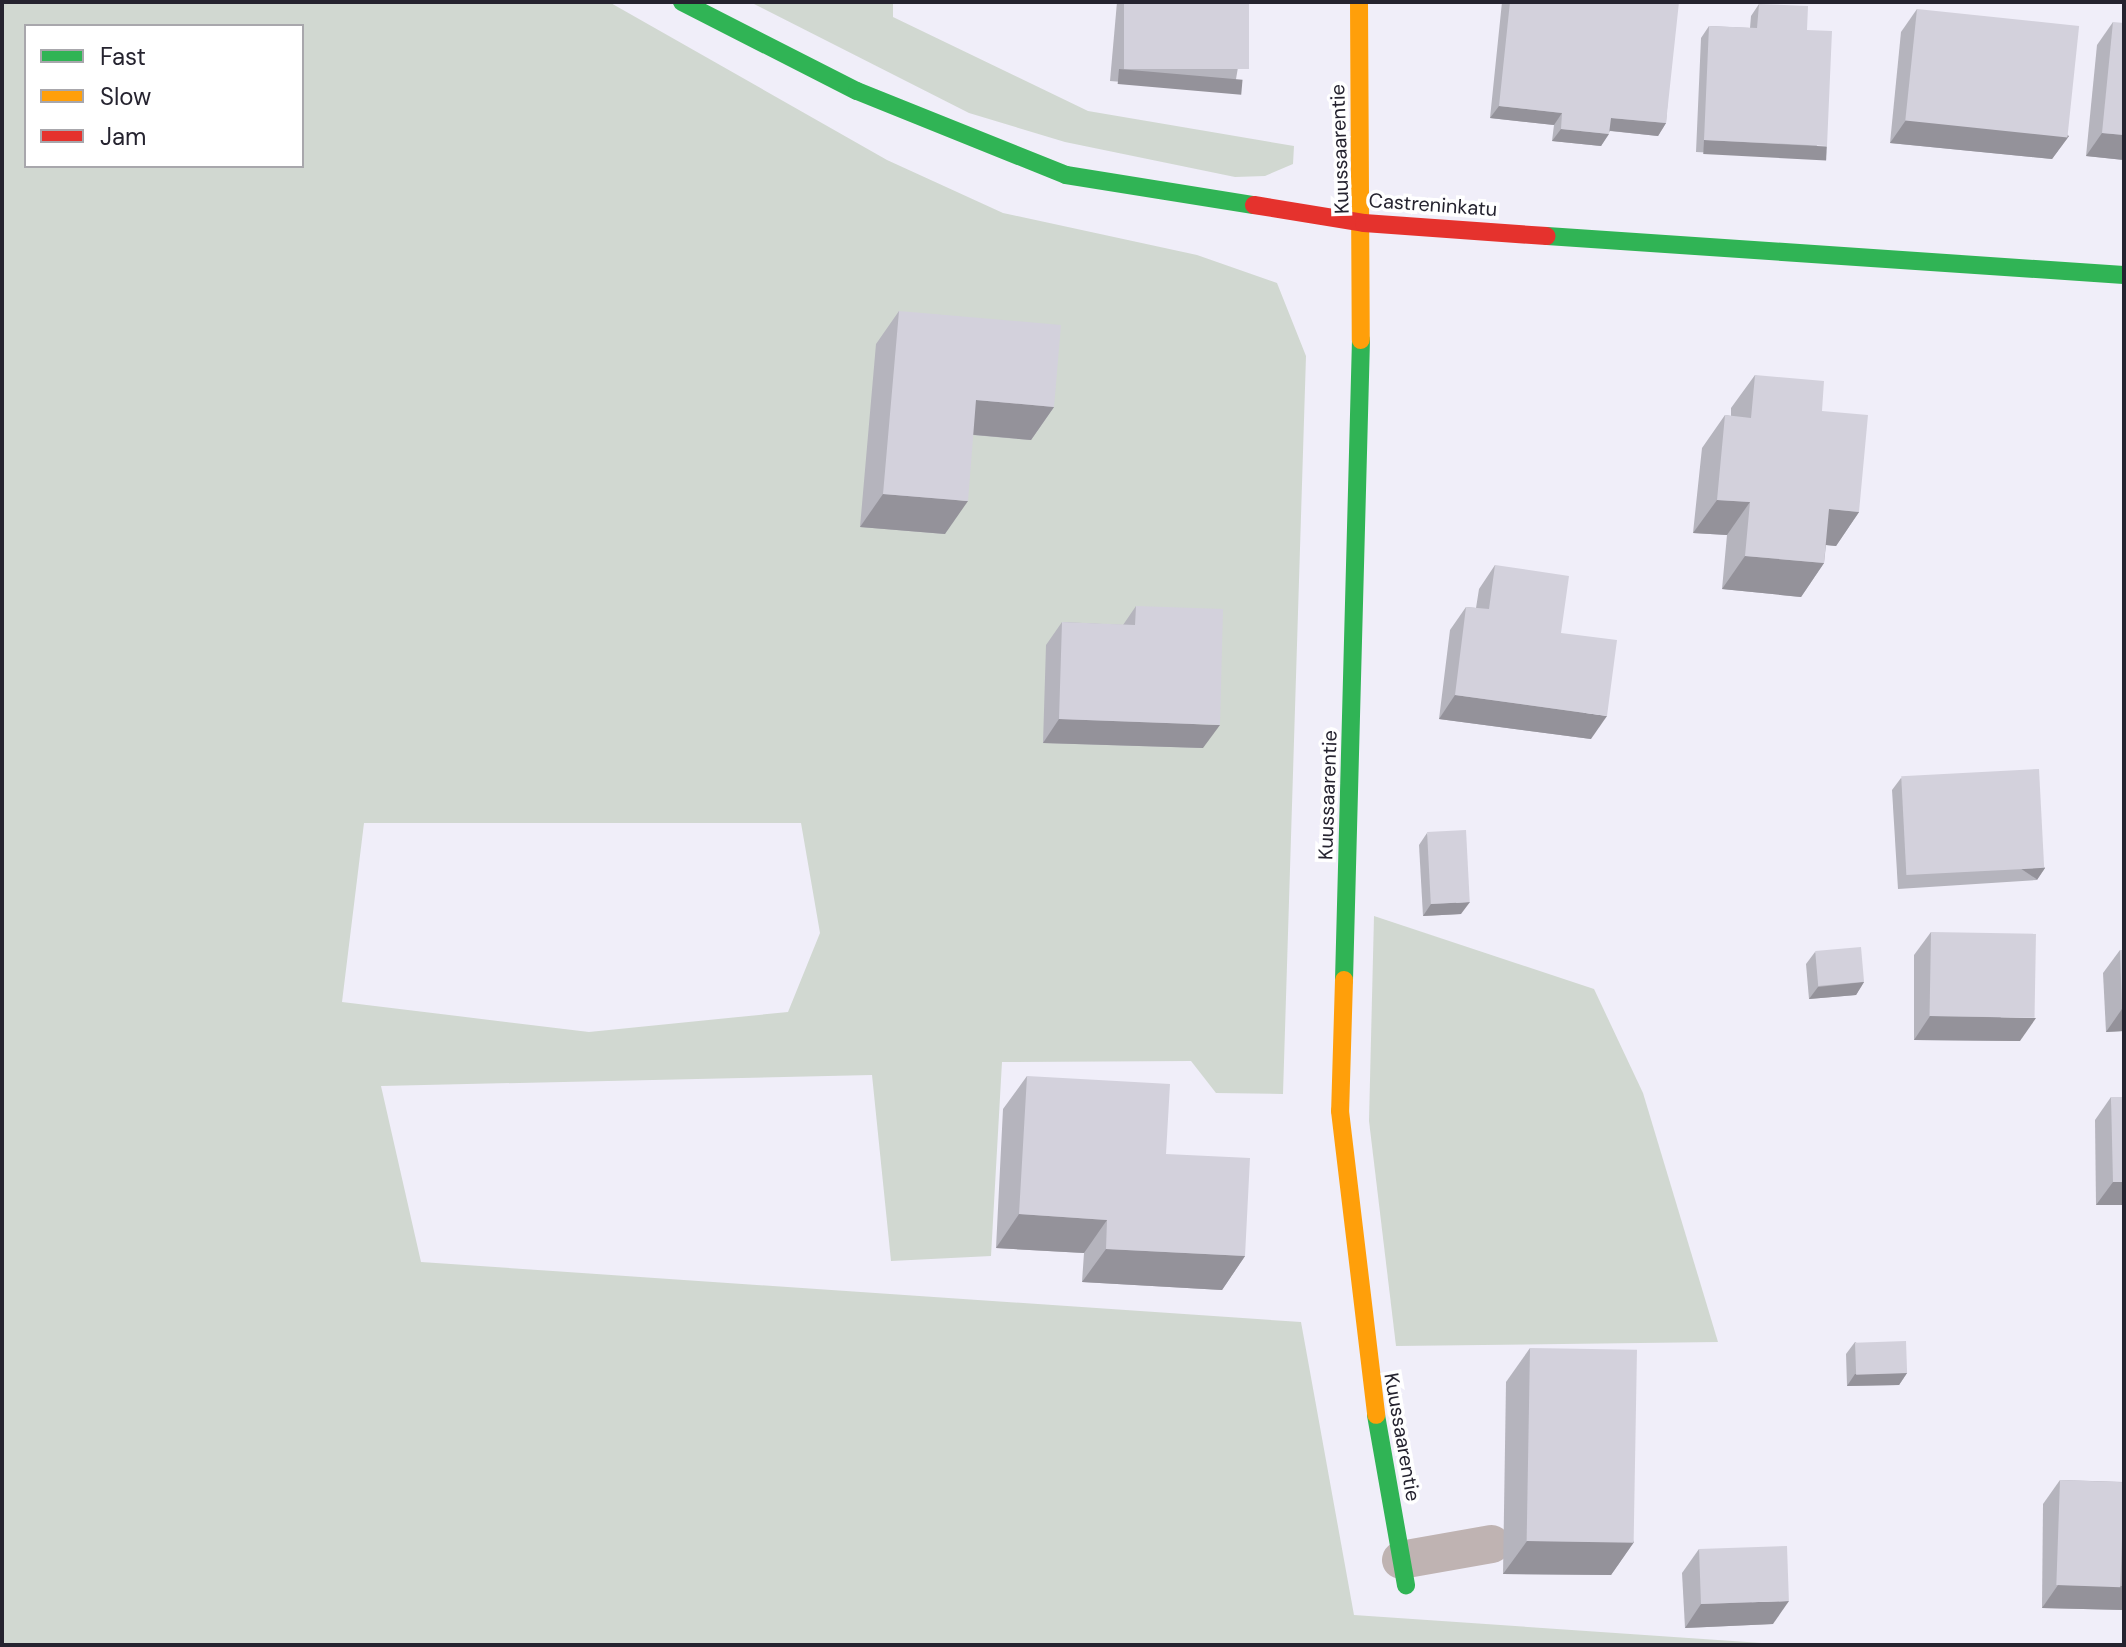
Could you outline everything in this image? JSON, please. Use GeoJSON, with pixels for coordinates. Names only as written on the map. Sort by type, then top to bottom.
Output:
{"type":"FeatureCollection","features":[{"type":"Feature","properties":{"kind":"street","name":"Castreninkatu"},"geometry":{"type":"LineString","coordinates":[[682,2],[870,97],[1066,175],[1364,223],[2124,275]]}},
{"type":"Feature","properties":{"kind":"street","name":"Kuussaarentie"},"geometry":{"type":"LineString","coordinates":[[1359,2],[1364,223],[1340,1111],[1360,1324],[1403,1572]]}},
{"type":"Feature","properties":{"kind":"lane"},"geometry":{"type":"LineString","coordinates":[[1403,1572],[1492,1544]]}},
{"type":"Feature","properties":{"kind":"shaded area"},"geometry":{"type":"Polygon","coordinates":[[[2,2],[609,2],[887,160],[1003,213],[1197,255],[1277,283],[1306,356],[1283,1094],[1216,1093],[1191,1061],[1002,1062],[991,1256],[891,1261],[872,1075],[381,1086],[421,1262],[1301,1322],[1354,1615],[1791,1645],[2,1645],[2,2]],[[364,823],[342,1002],[589,1032],[788,1012],[820,933],[801,823],[364,823]]]}},
{"type":"Feature","properties":{"kind":"shaded area"},"geometry":{"type":"Polygon","coordinates":[[[750,2],[893,2],[893,17],[1088,111],[1294,146],[1293,164],[1265,176],[1235,177],[1065,142],[969,113],[750,2]]]}},
{"type":"Feature","properties":{"kind":"shaded area"},"geometry":{"type":"Polygon","coordinates":[[[1374,916],[1594,989],[1643,1093],[1718,1342],[1396,1346],[1369,1121],[1374,916]]]}},
{"type":"Feature","properties":{"kind":"building"},"geometry":{"type":"Polygon","coordinates":[[[1124,2],[1249,2],[1249,69],[1124,69],[1124,2]]]}},
{"type":"Feature","properties":{"kind":"building"},"geometry":{"type":"Polygon","coordinates":[[[1510,2],[1679,2],[1666,123],[1611,118],[1609,134],[1561,129],[1562,113],[1499,106],[1510,2]]]}},
{"type":"Feature","properties":{"kind":"building"},"geometry":{"type":"Polygon","coordinates":[[[1759,4],[1808,6],[1807,30],[1832,31],[1827,146],[1704,140],[1709,26],[1757,28],[1759,4]]]}},
{"type":"Feature","properties":{"kind":"building"},"geometry":{"type":"Polygon","coordinates":[[[1917,9],[2079,26],[2067,137],[1905,120],[1917,9]]]}},
{"type":"Feature","properties":{"kind":"building"},"geometry":{"type":"Polygon","coordinates":[[[2113,22],[2124,23],[2124,135],[2102,133],[2113,22]]]}},
{"type":"Feature","properties":{"kind":"building"},"geometry":{"type":"Polygon","coordinates":[[[899,311],[1061,325],[1054,407],[976,400],[968,501],[883,494],[899,311]]]}},
{"type":"Feature","properties":{"kind":"building"},"geometry":{"type":"Polygon","coordinates":[[[1755,375],[1824,381],[1822,411],[1868,415],[1859,512],[1829,509],[1824,563],[1745,556],[1750,502],[1717,500],[1725,415],[1751,418],[1755,375]]]}},
{"type":"Feature","properties":{"kind":"building"},"geometry":{"type":"Polygon","coordinates":[[[1495,565],[1569,576],[1561,633],[1617,640],[1607,716],[1455,695],[1466,607],[1489,609],[1495,565]]]}},
{"type":"Feature","properties":{"kind":"building"},"geometry":{"type":"Polygon","coordinates":[[[1136,606],[1223,609],[1220,725],[1059,719],[1062,622],[1135,625],[1136,606]]]}},
{"type":"Feature","properties":{"kind":"building"},"geometry":{"type":"Polygon","coordinates":[[[2039,769],[2044,868],[1906,875],[1901,776],[2039,769]]]}},
{"type":"Feature","properties":{"kind":"building"},"geometry":{"type":"Polygon","coordinates":[[[1466,830],[1470,902],[1431,904],[1427,832],[1466,830]]]}},
{"type":"Feature","properties":{"kind":"building"},"geometry":{"type":"Polygon","coordinates":[[[1931,932],[2036,934],[2035,1018],[1930,1016],[1931,932]]]}},
{"type":"Feature","properties":{"kind":"building"},"geometry":{"type":"Polygon","coordinates":[[[1861,947],[1864,982],[1818,986],[1815,951],[1861,947]]]}},
{"type":"Feature","properties":{"kind":"building"},"geometry":{"type":"Polygon","coordinates":[[[2120,950],[2124,950],[2124,1009],[2122,1009],[2120,950]]]}},
{"type":"Feature","properties":{"kind":"building"},"geometry":{"type":"Polygon","coordinates":[[[1027,1076],[1170,1084],[1166,1154],[1250,1158],[1245,1256],[1106,1249],[1107,1220],[1019,1214],[1027,1076]]]}},
{"type":"Feature","properties":{"kind":"building"},"geometry":{"type":"Polygon","coordinates":[[[2111,1097],[2124,1097],[2124,1182],[2113,1182],[2111,1097]]]}},
{"type":"Feature","properties":{"kind":"building"},"geometry":{"type":"Polygon","coordinates":[[[1906,1341],[1907,1373],[1856,1375],[1855,1343],[1906,1341]]]}},
{"type":"Feature","properties":{"kind":"building"},"geometry":{"type":"Polygon","coordinates":[[[1530,1348],[1637,1350],[1634,1543],[1527,1541],[1530,1348]]]}},
{"type":"Feature","properties":{"kind":"building"},"geometry":{"type":"Polygon","coordinates":[[[2060,1480],[2124,1482],[2120,1587],[2056,1585],[2060,1480]]]}},
{"type":"Feature","properties":{"kind":"building"},"geometry":{"type":"Polygon","coordinates":[[[1787,1546],[1789,1601],[1701,1604],[1699,1549],[1787,1546]]]}},
{"type":"Feature","properties":{"kind":"traffic: fast"},"geometry":{"type":"LineString","coordinates":[[682,2],[857,91],[1066,175],[1254,205]]}},
{"type":"Feature","properties":{"kind":"traffic: fast"},"geometry":{"type":"LineString","coordinates":[[1547,236],[2124,275]]}},
{"type":"Feature","properties":{"kind":"traffic: fast"},"geometry":{"type":"LineString","coordinates":[[1344,980],[1361,340]]}},
{"type":"Feature","properties":{"kind":"traffic: fast"},"geometry":{"type":"LineString","coordinates":[[1376,1415],[1406,1585]]}},
{"type":"Feature","properties":{"kind":"traffic: slow"},"geometry":{"type":"LineString","coordinates":[[1359,2],[1361,340]]}},
{"type":"Feature","properties":{"kind":"traffic: slow"},"geometry":{"type":"LineString","coordinates":[[1344,980],[1340,1111],[1376,1415]]}},
{"type":"Feature","properties":{"kind":"traffic: jam"},"geometry":{"type":"LineString","coordinates":[[1254,205],[1364,223],[1547,236]]}}]}
